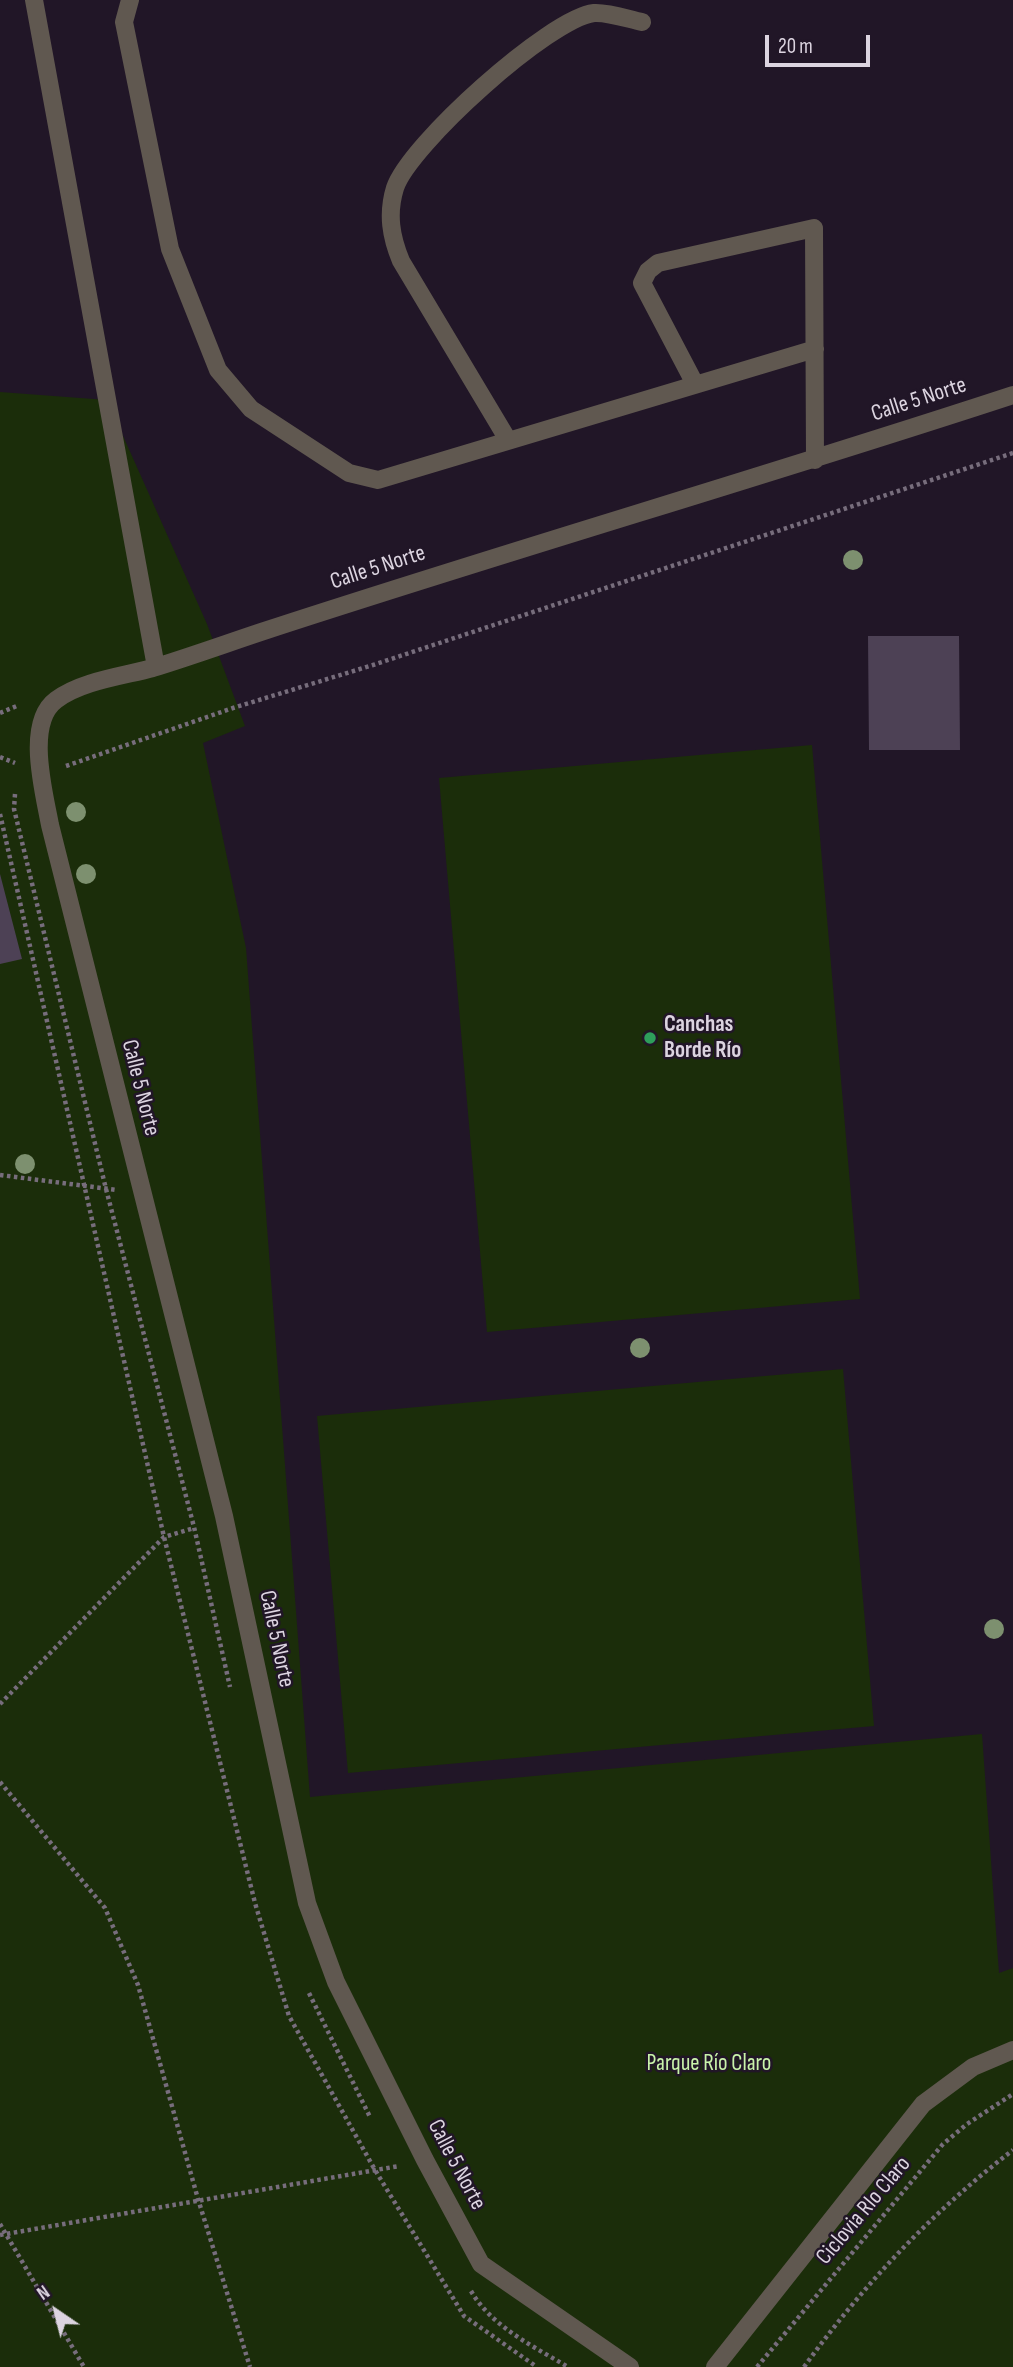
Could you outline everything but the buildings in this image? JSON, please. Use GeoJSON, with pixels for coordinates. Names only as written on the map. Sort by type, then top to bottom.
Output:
{"type":"FeatureCollection","features":[{"type":"Feature","properties":{"kind":"street"},"geometry":{"type":"LineString","coordinates":[[34,0],[156,667]]}},
{"type":"Feature","properties":{"kind":"street"},"geometry":{"type":"LineString","coordinates":[[130,0],[124,22],[170,249],[218,370],[251,409],[349,474],[378,480],[815,349]]}},
{"type":"Feature","properties":{"kind":"street"},"geometry":{"type":"LineString","coordinates":[[508,440],[401,261],[392,238],[390,207],[396,185],[413,156],[477,90],[558,30],[595,13],[642,22]]}},
{"type":"Feature","properties":{"kind":"street"},"geometry":{"type":"LineString","coordinates":[[695,384],[642,283],[648,271],[658,263],[814,228],[815,460]]}},
{"type":"Feature","properties":{"kind":"street","name":"Calle 5 Norte"},"geometry":{"type":"LineString","coordinates":[[630,2367],[481,2264],[425,2160],[336,1982],[307,1903],[224,1516],[80,953],[41,775],[38,725],[54,701],[80,689],[156,667],[421,579],[815,460],[1013,395]]}},
{"type":"Feature","properties":{"kind":"street"},"geometry":{"type":"LineString","coordinates":[[716,2367],[923,2104],[973,2067],[1013,2050]]}},
{"type":"Feature","properties":{"kind":"path"},"geometry":{"type":"LineString","coordinates":[[41,775],[233,708],[373,665],[1013,453]]}},
{"type":"Feature","properties":{"kind":"path"},"geometry":{"type":"LineString","coordinates":[[0,814],[164,1537],[255,1903],[289,2016],[375,2170],[464,2316],[537,2367]]}},
{"type":"Feature","properties":{"kind":"path"},"geometry":{"type":"LineString","coordinates":[[0,1175],[142,1194]]}},
{"type":"Feature","properties":{"kind":"path"},"geometry":{"type":"LineString","coordinates":[[0,1704],[164,1537],[224,1516]]}},
{"type":"Feature","properties":{"kind":"path"},"geometry":{"type":"LineString","coordinates":[[0,1782],[105,1908],[138,1985],[198,2199],[250,2367]]}},
{"type":"Feature","properties":{"kind":"path","name":"Ciclovia RIo Claro"},"geometry":{"type":"LineString","coordinates":[[757,2367],[943,2144],[967,2124],[1013,2094]]}},
{"type":"Feature","properties":{"kind":"path"},"geometry":{"type":"LineString","coordinates":[[804,2367],[880,2273],[966,2186],[1013,2150]]}},
{"type":"Feature","properties":{"kind":"path"},"geometry":{"type":"LineString","coordinates":[[3,2235],[425,2160]]}},
{"type":"Feature","properties":{"kind":"path"},"geometry":{"type":"LineString","coordinates":[[0,2224],[3,2235],[84,2367]]}},
{"type":"Feature","properties":{"kind":"green space","name":"Parque Río Claro"},"geometry":{"type":"Polygon","coordinates":[[[0,392],[107,400],[207,624],[245,726],[203,743],[246,948],[310,1797],[982,1734],[999,1973],[1013,1968],[1013,2367],[0,2367],[0,392]]]}},
{"type":"Feature","properties":{"kind":"green space","name":"Canchas Borde Río"},"geometry":{"type":"Polygon","coordinates":[[[812,745],[860,1299],[487,1332],[439,778],[812,745]]]}},
{"type":"Feature","properties":{"kind":"green space"},"geometry":{"type":"Polygon","coordinates":[[[843,1369],[874,1726],[348,1773],[317,1416],[843,1369]]]}},
{"type":"Feature","properties":{"kind":"place","name":"Canchas Borde Río"},"geometry":{"type":"Point","coordinates":[650,1038]}}]}
